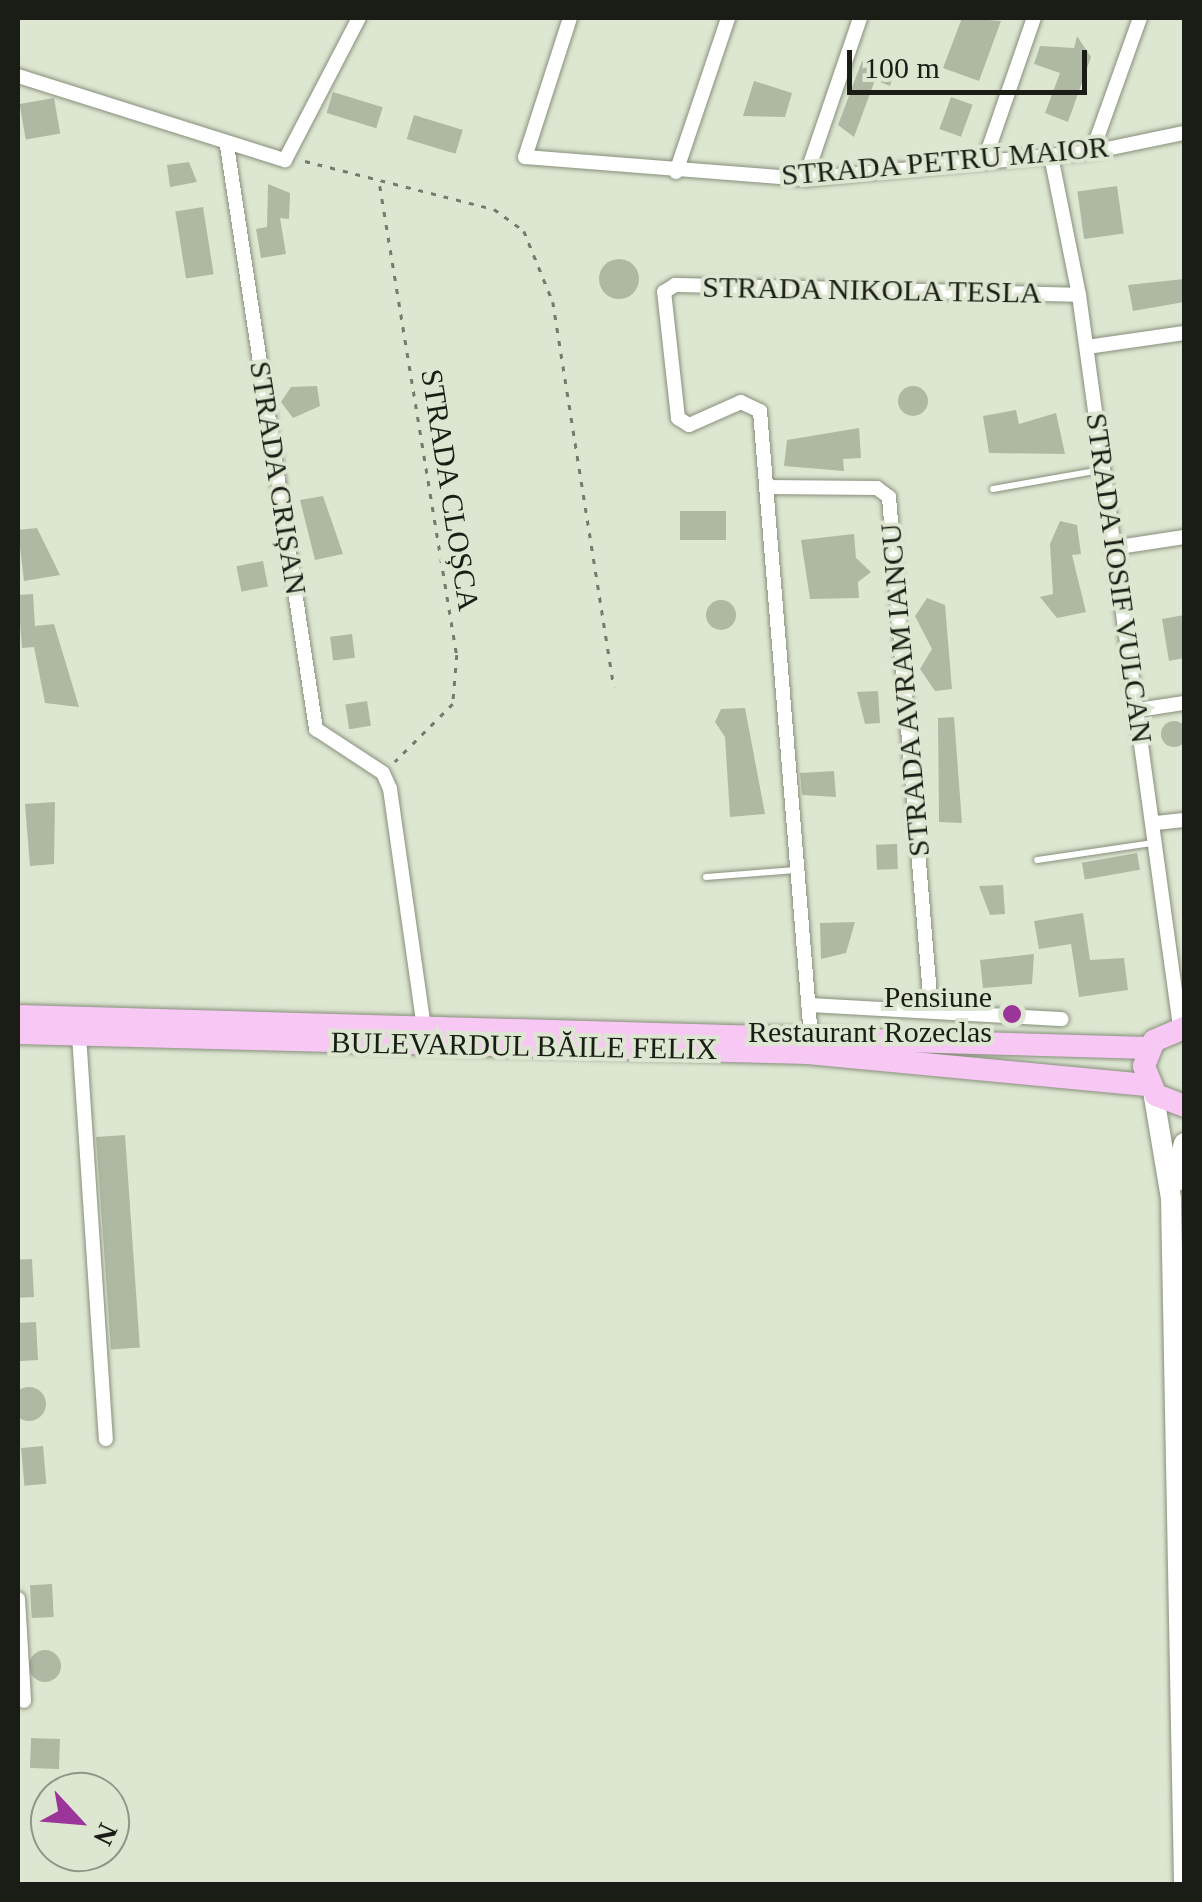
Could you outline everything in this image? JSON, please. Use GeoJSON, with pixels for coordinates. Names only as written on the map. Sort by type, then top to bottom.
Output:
{"type":"FeatureCollection","features":[{"type":"Feature","properties":{"kind":"main road","name":"BULEVARDUL BĂILE FELIX"},"geometry":{"type":"LineString","coordinates":[[18,1016],[1148,1048]]}},
{"type":"Feature","properties":{"kind":"main road"},"geometry":{"type":"LineString","coordinates":[[1182,1028],[1148,1048],[1150,1088],[1171,1199],[1184,1884]]}},
{"type":"Feature","properties":{"kind":"main road","name":"BULEVARDUL BĂILE FELIX"},"geometry":{"type":"LineString","coordinates":[[18,1032],[808,1053],[1150,1088]]}},
{"type":"Feature","properties":{"kind":"main road"},"geometry":{"type":"LineString","coordinates":[[1150,1088],[1184,1106]]}},
{"type":"Feature","properties":{"kind":"main road"},"geometry":{"type":"LineString","coordinates":[[1171,1199],[1184,1143]]}},
{"type":"Feature","properties":{"kind":"street"},"geometry":{"type":"LineString","coordinates":[[18,76],[227,146],[294,157],[359,18]]}},
{"type":"Feature","properties":{"kind":"street","name":"STRADA PETRU MAIOR"},"geometry":{"type":"LineString","coordinates":[[570,18],[524,157],[676,172],[805,178],[1092,152],[1184,132]]}},
{"type":"Feature","properties":{"kind":"street"},"geometry":{"type":"LineString","coordinates":[[676,172],[728,18]]}},
{"type":"Feature","properties":{"kind":"street"},"geometry":{"type":"LineString","coordinates":[[805,178],[860,18]]}},
{"type":"Feature","properties":{"kind":"street"},"geometry":{"type":"LineString","coordinates":[[984,162],[1034,18]]}},
{"type":"Feature","properties":{"kind":"street"},"geometry":{"type":"LineString","coordinates":[[1092,152],[1140,18]]}},
{"type":"Feature","properties":{"kind":"street","name":"STRADA CRIȘAN"},"geometry":{"type":"LineString","coordinates":[[227,146],[316,729],[324,742],[383,773]]}},
{"type":"Feature","properties":{"kind":"street","name":"STRADA IOSIF VULCAN"},"geometry":{"type":"LineString","coordinates":[[1051,156],[1080,295],[1112,548],[1178,944],[1182,1028]]}},
{"type":"Feature","properties":{"kind":"street","name":"STRADA NIKOLA TESLA"},"geometry":{"type":"LineString","coordinates":[[766,487],[752,402],[689,424],[673,408],[660,309],[675,285],[1080,295]]}},
{"type":"Feature","properties":{"kind":"street"},"geometry":{"type":"LineString","coordinates":[[1086,347],[1184,334]]}},
{"type":"Feature","properties":{"kind":"street"},"geometry":{"type":"LineString","coordinates":[[766,487],[811,1037]]}},
{"type":"Feature","properties":{"kind":"street","name":"STRADA AVRAM IANCU"},"geometry":{"type":"LineString","coordinates":[[766,487],[877,488],[889,498],[932,1008]]}},
{"type":"Feature","properties":{"kind":"street"},"geometry":{"type":"LineString","coordinates":[[1112,548],[1184,537]]}},
{"type":"Feature","properties":{"kind":"street"},"geometry":{"type":"LineString","coordinates":[[1138,710],[1184,704]]}},
{"type":"Feature","properties":{"kind":"street"},"geometry":{"type":"LineString","coordinates":[[383,773],[405,868],[424,1028]]}},
{"type":"Feature","properties":{"kind":"street"},"geometry":{"type":"LineString","coordinates":[[1156,824],[1184,820]]}},
{"type":"Feature","properties":{"kind":"street"},"geometry":{"type":"LineString","coordinates":[[808,1005],[932,1008],[1062,1019]]}},
{"type":"Feature","properties":{"kind":"street"},"geometry":{"type":"LineString","coordinates":[[78,1034],[106,1439]]}},
{"type":"Feature","properties":{"kind":"street"},"geometry":{"type":"LineString","coordinates":[[18,1598],[24,1701]]}},
{"type":"Feature","properties":{"kind":"lane"},"geometry":{"type":"LineString","coordinates":[[993,489],[1102,470]]}},
{"type":"Feature","properties":{"kind":"lane"},"geometry":{"type":"LineString","coordinates":[[1037,860],[1158,842]]}},
{"type":"Feature","properties":{"kind":"lane"},"geometry":{"type":"LineString","coordinates":[[706,877],[797,870]]}},
{"type":"Feature","properties":{"kind":"path"},"geometry":{"type":"LineString","coordinates":[[294,157],[380,185],[494,209],[524,231],[554,302],[614,687]]}},
{"type":"Feature","properties":{"kind":"path","name":"STRADA CLOȘCA"},"geometry":{"type":"LineString","coordinates":[[380,185],[457,655],[453,704],[383,773]]}},
{"type":"Feature","properties":{"kind":"building"},"geometry":{"type":"Polygon","coordinates":[[[962,18],[1001,21],[979,81],[943,68],[962,18]]]}},
{"type":"Feature","properties":{"kind":"building"},"geometry":{"type":"Polygon","coordinates":[[[1077,36],[1091,57],[1068,122],[1045,113],[1060,73],[1034,64],[1040,46],[1074,48],[1077,36]]]}},
{"type":"Feature","properties":{"kind":"building"},"geometry":{"type":"Polygon","coordinates":[[[862,61],[894,74],[890,86],[875,80],[854,137],[838,125],[862,61]]]}},
{"type":"Feature","properties":{"kind":"building"},"geometry":{"type":"Polygon","coordinates":[[[754,81],[792,93],[785,117],[743,116],[754,81]]]}},
{"type":"Feature","properties":{"kind":"building"},"geometry":{"type":"Polygon","coordinates":[[[333,92],[383,107],[376,128],[327,113],[333,92]]]}},
{"type":"Feature","properties":{"kind":"building"},"geometry":{"type":"Polygon","coordinates":[[[951,97],[973,105],[961,137],[939,129],[951,97]]]}},
{"type":"Feature","properties":{"kind":"building"},"geometry":{"type":"Polygon","coordinates":[[[54,98],[60,133],[26,140],[20,104],[54,98]]]}},
{"type":"Feature","properties":{"kind":"building"},"geometry":{"type":"Polygon","coordinates":[[[414,115],[463,130],[455,154],[407,139],[414,115]]]}},
{"type":"Feature","properties":{"kind":"building"},"geometry":{"type":"Polygon","coordinates":[[[189,162],[197,182],[170,187],[167,165],[189,162]]]}},
{"type":"Feature","properties":{"kind":"building"},"geometry":{"type":"Polygon","coordinates":[[[268,184],[290,193],[289,219],[280,218],[286,254],[261,258],[256,229],[267,227],[268,184]]]}},
{"type":"Feature","properties":{"kind":"building"},"geometry":{"type":"Polygon","coordinates":[[[1117,186],[1124,234],[1084,239],[1077,192],[1117,186]]]}},
{"type":"Feature","properties":{"kind":"building"},"geometry":{"type":"Polygon","coordinates":[[[203,207],[214,274],[186,279],[175,211],[203,207]]]}},
{"type":"Feature","properties":{"kind":"building"},"geometry":{"type":"Polygon","coordinates":[[[619,259],[633,265],[639,279],[633,293],[619,299],[605,293],[599,279],[605,265],[619,259]]]}},
{"type":"Feature","properties":{"kind":"building"},"geometry":{"type":"Polygon","coordinates":[[[1184,279],[1184,302],[1133,311],[1128,285],[1184,279]]]}},
{"type":"Feature","properties":{"kind":"building"},"geometry":{"type":"Polygon","coordinates":[[[317,386],[320,406],[293,418],[281,402],[291,387],[317,386]]]}},
{"type":"Feature","properties":{"kind":"building"},"geometry":{"type":"Polygon","coordinates":[[[913,386],[927,395],[928,401],[919,415],[913,416],[899,407],[898,401],[907,387],[913,386]]]}},
{"type":"Feature","properties":{"kind":"building"},"geometry":{"type":"Polygon","coordinates":[[[1016,410],[1019,424],[1056,413],[1065,454],[989,453],[983,416],[1016,410]]]}},
{"type":"Feature","properties":{"kind":"building"},"geometry":{"type":"Polygon","coordinates":[[[859,428],[861,458],[843,459],[844,471],[784,466],[787,440],[859,428]]]}},
{"type":"Feature","properties":{"kind":"building"},"geometry":{"type":"Polygon","coordinates":[[[323,496],[343,554],[315,560],[300,500],[323,496]]]}},
{"type":"Feature","properties":{"kind":"building"},"geometry":{"type":"Polygon","coordinates":[[[680,511],[726,511],[726,540],[680,540],[680,511]]]}},
{"type":"Feature","properties":{"kind":"building"},"geometry":{"type":"Polygon","coordinates":[[[1060,521],[1077,525],[1081,554],[1072,555],[1086,612],[1057,618],[1040,597],[1053,594],[1050,544],[1060,521]]]}},
{"type":"Feature","properties":{"kind":"building"},"geometry":{"type":"Polygon","coordinates":[[[37,528],[60,575],[24,581],[18,530],[37,528]]]}},
{"type":"Feature","properties":{"kind":"building"},"geometry":{"type":"Polygon","coordinates":[[[854,534],[856,558],[871,572],[858,582],[859,598],[810,599],[801,540],[854,534]]]}},
{"type":"Feature","properties":{"kind":"building"},"geometry":{"type":"Polygon","coordinates":[[[263,561],[268,587],[241,592],[236,566],[263,561]]]}},
{"type":"Feature","properties":{"kind":"building"},"geometry":{"type":"Polygon","coordinates":[[[33,594],[35,626],[54,624],[79,707],[45,703],[34,647],[22,648],[18,595],[33,594]]]}},
{"type":"Feature","properties":{"kind":"building"},"geometry":{"type":"Polygon","coordinates":[[[927,598],[945,605],[952,689],[935,691],[920,669],[932,649],[915,616],[927,598]]]}},
{"type":"Feature","properties":{"kind":"building"},"geometry":{"type":"Polygon","coordinates":[[[721,600],[732,604],[736,615],[732,626],[721,630],[710,626],[706,615],[710,604],[721,600]]]}},
{"type":"Feature","properties":{"kind":"building"},"geometry":{"type":"Polygon","coordinates":[[[1184,615],[1184,658],[1169,661],[1162,619],[1184,615]]]}},
{"type":"Feature","properties":{"kind":"building"},"geometry":{"type":"Polygon","coordinates":[[[352,634],[355,658],[333,661],[330,637],[352,634]]]}},
{"type":"Feature","properties":{"kind":"building"},"geometry":{"type":"Polygon","coordinates":[[[878,691],[880,723],[865,724],[857,692],[878,691]]]}},
{"type":"Feature","properties":{"kind":"building"},"geometry":{"type":"Polygon","coordinates":[[[367,701],[371,726],[349,729],[345,704],[367,701]]]}},
{"type":"Feature","properties":{"kind":"building"},"geometry":{"type":"Polygon","coordinates":[[[745,708],[765,814],[730,817],[725,737],[715,722],[721,709],[745,708]]]}},
{"type":"Feature","properties":{"kind":"building"},"geometry":{"type":"Polygon","coordinates":[[[954,717],[962,823],[939,822],[938,718],[954,717]]]}},
{"type":"Feature","properties":{"kind":"building"},"geometry":{"type":"Polygon","coordinates":[[[1174,721],[1183,725],[1187,734],[1183,743],[1174,747],[1165,743],[1161,734],[1165,725],[1174,721]]]}},
{"type":"Feature","properties":{"kind":"building"},"geometry":{"type":"Polygon","coordinates":[[[834,771],[836,797],[802,795],[800,773],[834,771]]]}},
{"type":"Feature","properties":{"kind":"building"},"geometry":{"type":"Polygon","coordinates":[[[55,802],[54,864],[30,866],[25,804],[55,802]]]}},
{"type":"Feature","properties":{"kind":"building"},"geometry":{"type":"Polygon","coordinates":[[[897,844],[898,869],[877,870],[876,845],[897,844]]]}},
{"type":"Feature","properties":{"kind":"building"},"geometry":{"type":"Polygon","coordinates":[[[1137,853],[1140,870],[1085,879],[1082,863],[1137,853]]]}},
{"type":"Feature","properties":{"kind":"building"},"geometry":{"type":"Polygon","coordinates":[[[1003,885],[1005,914],[990,915],[979,886],[1003,885]]]}},
{"type":"Feature","properties":{"kind":"building"},"geometry":{"type":"Polygon","coordinates":[[[1083,913],[1090,960],[1124,958],[1128,990],[1079,997],[1071,944],[1039,949],[1034,921],[1083,913]]]}},
{"type":"Feature","properties":{"kind":"building"},"geometry":{"type":"Polygon","coordinates":[[[855,922],[846,953],[821,959],[820,923],[855,922]]]}},
{"type":"Feature","properties":{"kind":"building"},"geometry":{"type":"Polygon","coordinates":[[[1034,954],[1032,984],[983,988],[980,960],[1034,954]]]}},
{"type":"Feature","properties":{"kind":"building"},"geometry":{"type":"Polygon","coordinates":[[[125,1135],[140,1347],[111,1350],[96,1137],[125,1135]]]}},
{"type":"Feature","properties":{"kind":"building"},"geometry":{"type":"Polygon","coordinates":[[[32,1259],[34,1297],[20,1298],[18,1260],[32,1259]]]}},
{"type":"Feature","properties":{"kind":"building"},"geometry":{"type":"Polygon","coordinates":[[[36,1322],[38,1360],[20,1361],[18,1323],[36,1322]]]}},
{"type":"Feature","properties":{"kind":"building"},"geometry":{"type":"Polygon","coordinates":[[[29,1387],[41,1392],[46,1404],[41,1416],[29,1421],[17,1416],[12,1404],[17,1392],[29,1387]]]}},
{"type":"Feature","properties":{"kind":"building"},"geometry":{"type":"Polygon","coordinates":[[[43,1446],[46,1484],[24,1486],[21,1448],[43,1446]]]}},
{"type":"Feature","properties":{"kind":"building"},"geometry":{"type":"Polygon","coordinates":[[[52,1584],[54,1617],[32,1618],[30,1585],[52,1584]]]}},
{"type":"Feature","properties":{"kind":"building"},"geometry":{"type":"Polygon","coordinates":[[[45,1650],[56,1655],[61,1666],[56,1677],[45,1682],[34,1677],[29,1666],[34,1655],[45,1650]]]}},
{"type":"Feature","properties":{"kind":"building"},"geometry":{"type":"Polygon","coordinates":[[[31,1738],[60,1739],[59,1769],[30,1768],[31,1738]]]}},
{"type":"Feature","properties":{"kind":"place","name":"Pensiune Restaurant Rozeclas"},"geometry":{"type":"Point","coordinates":[1012,1014]}}]}
